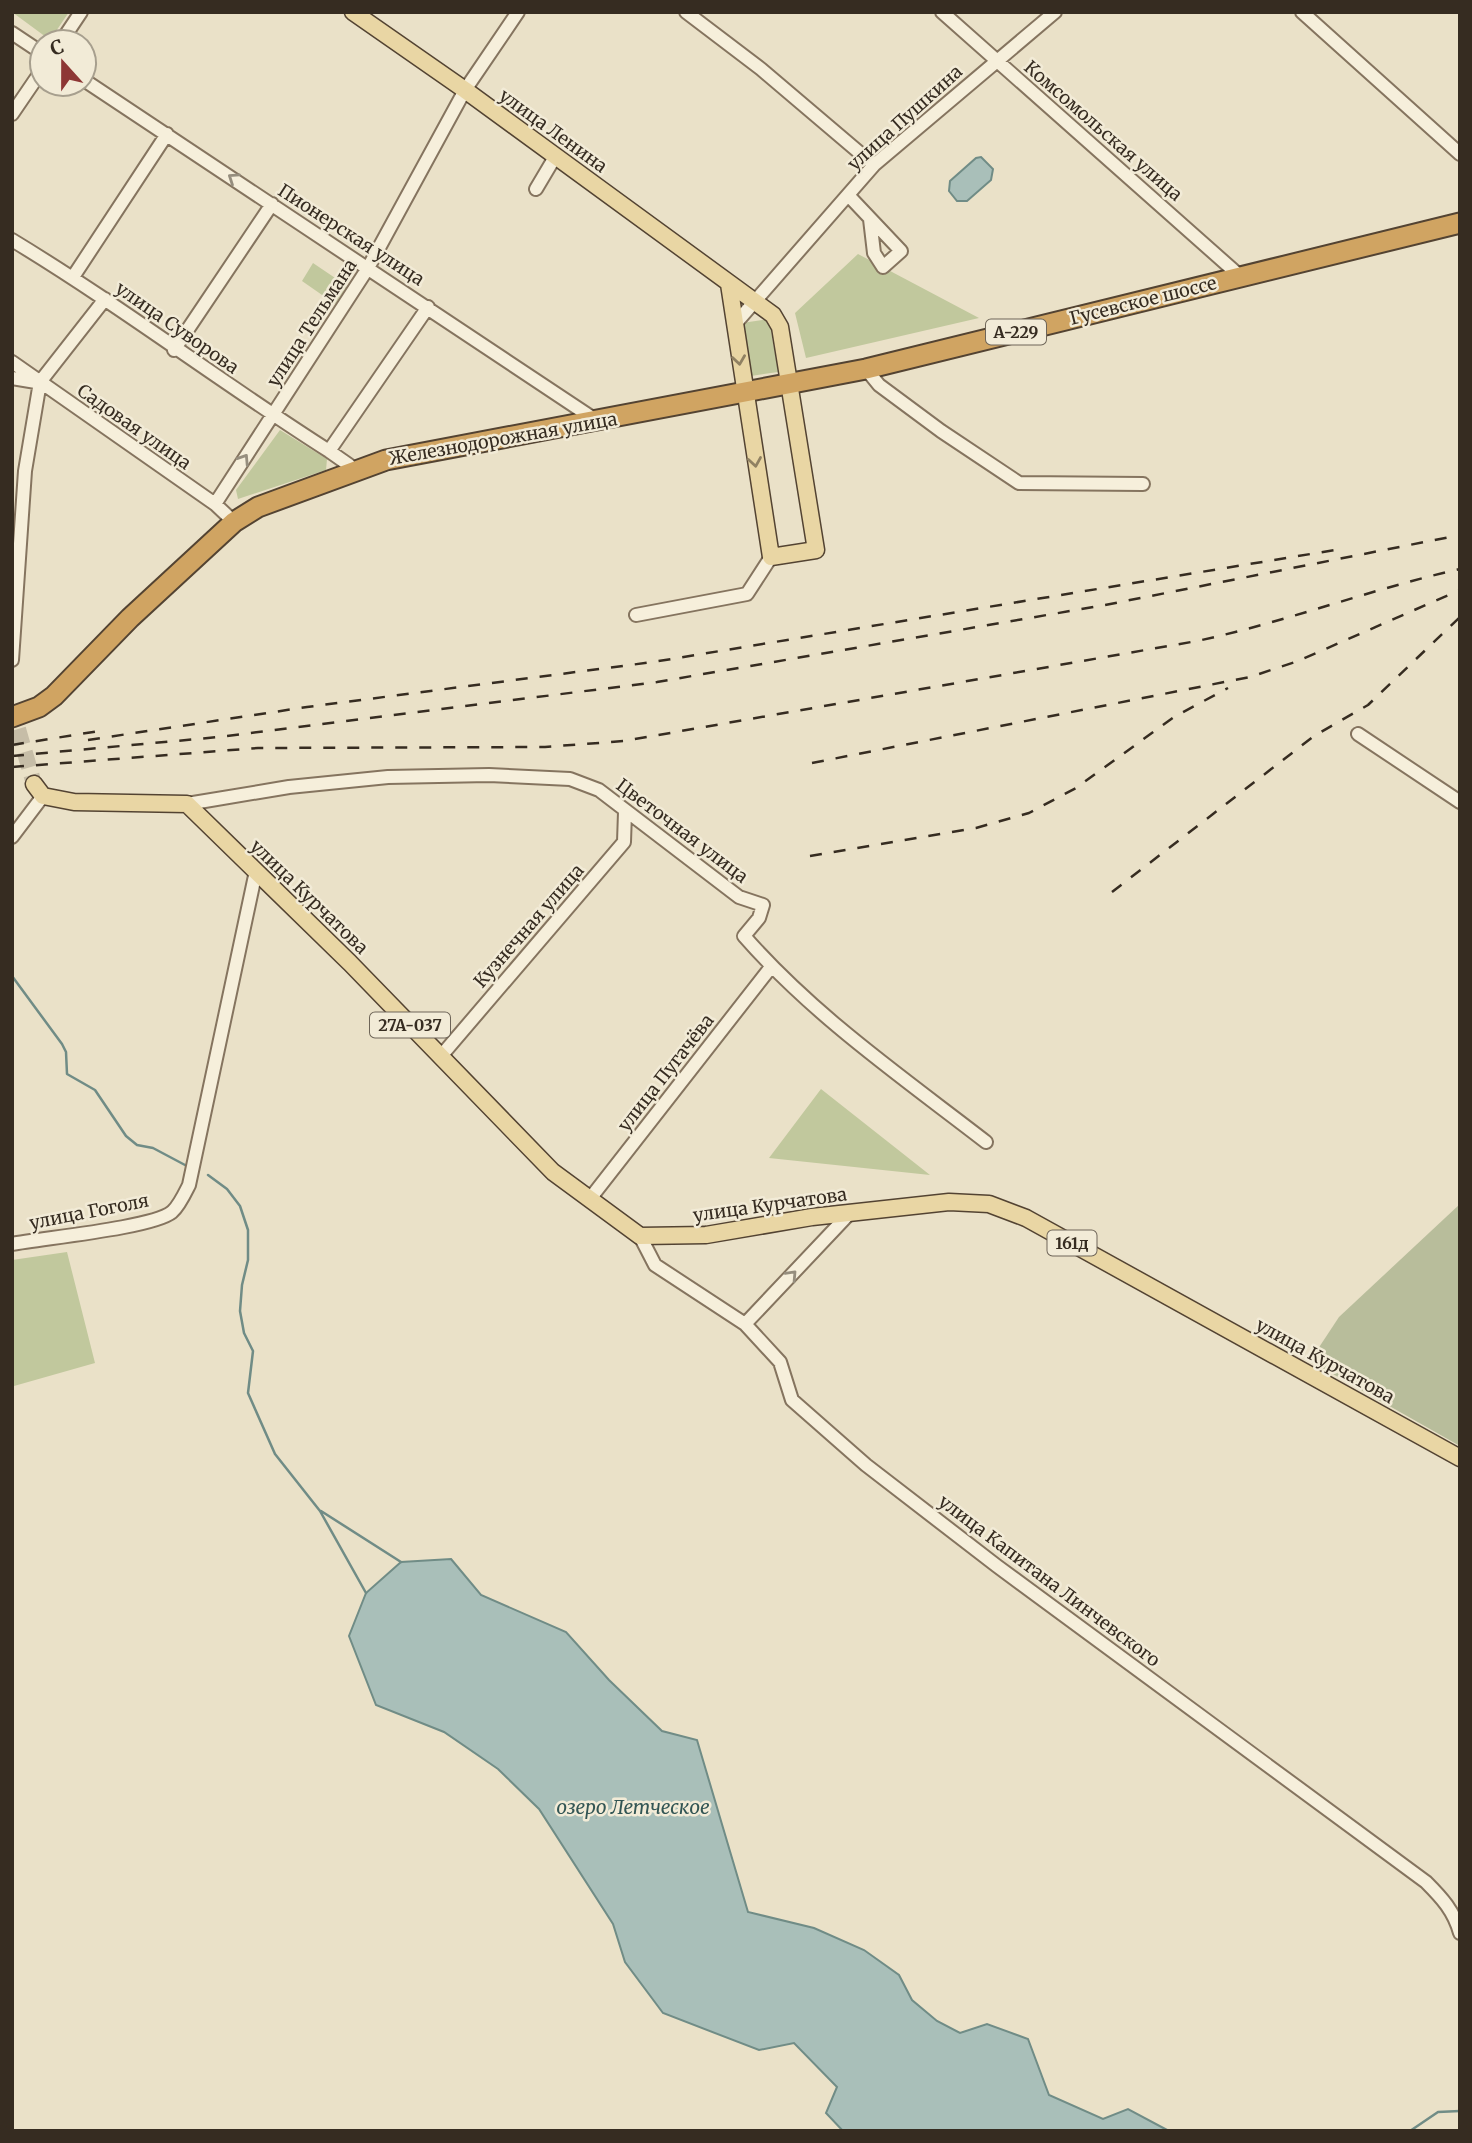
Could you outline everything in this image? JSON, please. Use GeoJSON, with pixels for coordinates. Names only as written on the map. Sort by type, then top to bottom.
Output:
{"type":"FeatureCollection","features":[{"type":"Feature","properties":{"kind":"highway","name":"Гусевское шоссе"},"geometry":{"type":"LineString","coordinates":[[744,395],[866,369],[1460,223]]}},
{"type":"Feature","properties":{"kind":"highway","name":"Железнодорожная улица"},"geometry":{"type":"LineString","coordinates":[[14,718],[39,707],[54,696],[130,618],[234,522],[258,507],[353,472],[418,452],[744,395]]}},
{"type":"Feature","properties":{"kind":"main road","name":"улица Ленина"},"geometry":{"type":"LineString","coordinates":[[353,12],[465,90],[773,316],[780,327],[816,550],[771,557]]}},
{"type":"Feature","properties":{"kind":"main road"},"geometry":{"type":"LineString","coordinates":[[729,284],[771,557]]}},
{"type":"Feature","properties":{"kind":"main road"},"geometry":{"type":"LineString","coordinates":[[39,790],[74,802],[187,804]]}},
{"type":"Feature","properties":{"kind":"main road","name":"улица Курчатова"},"geometry":{"type":"LineString","coordinates":[[187,804],[441,1056],[553,1172],[640,1236],[706,1235],[949,1202],[989,1204],[1026,1218],[1460,1458]]}},
{"type":"Feature","properties":{"kind":"street"},"geometry":{"type":"LineString","coordinates":[[70,28],[81,12]]}},
{"type":"Feature","properties":{"kind":"street","name":"улица Тельмана"},"geometry":{"type":"LineString","coordinates":[[215,504],[367,272],[465,90],[518,12]]}},
{"type":"Feature","properties":{"kind":"street"},"geometry":{"type":"LineString","coordinates":[[686,12],[761,69],[874,164]]}},
{"type":"Feature","properties":{"kind":"street","name":"Комсомольская улица"},"geometry":{"type":"LineString","coordinates":[[942,12],[1241,277]]}},
{"type":"Feature","properties":{"kind":"street","name":"улица Пушкина"},"geometry":{"type":"LineString","coordinates":[[735,324],[874,164],[1055,12]]}},
{"type":"Feature","properties":{"kind":"street"},"geometry":{"type":"LineString","coordinates":[[1302,12],[1460,154]]}},
{"type":"Feature","properties":{"kind":"street"},"geometry":{"type":"LineString","coordinates":[[12,33],[28,44]]}},
{"type":"Feature","properties":{"kind":"street","name":"Пионерская улица"},"geometry":{"type":"LineString","coordinates":[[98,89],[271,204],[367,272],[428,307],[597,422]]}},
{"type":"Feature","properties":{"kind":"street"},"geometry":{"type":"LineString","coordinates":[[12,114],[28,91]]}},
{"type":"Feature","properties":{"kind":"street"},"geometry":{"type":"LineString","coordinates":[[73,277],[167,134]]}},
{"type":"Feature","properties":{"kind":"street"},"geometry":{"type":"LineString","coordinates":[[536,189],[555,157]]}},
{"type":"Feature","properties":{"kind":"street"},"geometry":{"type":"LineString","coordinates":[[848,195],[870,219]]}},
{"type":"Feature","properties":{"kind":"street"},"geometry":{"type":"LineString","coordinates":[[174,350],[271,204]]}},
{"type":"Feature","properties":{"kind":"street","name":"улица Суворова"},"geometry":{"type":"LineString","coordinates":[[12,240],[73,277],[174,350],[330,451],[349,465],[353,472]]}},
{"type":"Feature","properties":{"kind":"street"},"geometry":{"type":"LineString","coordinates":[[12,660],[25,471],[40,382],[105,299]]}},
{"type":"Feature","properties":{"kind":"street"},"geometry":{"type":"LineString","coordinates":[[330,451],[428,307]]}},
{"type":"Feature","properties":{"kind":"street","name":"Садовая улица"},"geometry":{"type":"LineString","coordinates":[[12,362],[215,504],[234,522]]}},
{"type":"Feature","properties":{"kind":"street"},"geometry":{"type":"LineString","coordinates":[[866,369],[878,384],[941,431],[1019,483],[1143,484]]}},
{"type":"Feature","properties":{"kind":"street"},"geometry":{"type":"LineString","coordinates":[[12,378],[40,382]]}},
{"type":"Feature","properties":{"kind":"street"},"geometry":{"type":"LineString","coordinates":[[636,615],[747,594],[771,557]]}},
{"type":"Feature","properties":{"kind":"street"},"geometry":{"type":"LineString","coordinates":[[1358,734],[1460,802]]}},
{"type":"Feature","properties":{"kind":"street","name":"Цветочная улица"},"geometry":{"type":"LineString","coordinates":[[187,804],[313,784],[388,778],[489,775],[570,779],[599,790],[739,897],[763,905],[759,918],[744,936],[771,967],[844,1033],[986,1142]]}},
{"type":"Feature","properties":{"kind":"street"},"geometry":{"type":"LineString","coordinates":[[12,837],[39,790]]}},
{"type":"Feature","properties":{"kind":"street","name":"Кузнечная улица"},"geometry":{"type":"LineString","coordinates":[[441,1056],[624,842],[625,811]]}},
{"type":"Feature","properties":{"kind":"street","name":"улица Гоголя"},"geometry":{"type":"LineString","coordinates":[[12,1244],[121,1227],[171,1213],[189,1185],[256,871]]}},
{"type":"Feature","properties":{"kind":"street","name":"улица Пугачёва"},"geometry":{"type":"LineString","coordinates":[[589,1200],[771,967]]}},
{"type":"Feature","properties":{"kind":"street"},"geometry":{"type":"LineString","coordinates":[[745,1324],[849,1214]]}},
{"type":"Feature","properties":{"kind":"street","name":"улица Капитана Линчевского"},"geometry":{"type":"LineString","coordinates":[[640,1236],[655,1265],[745,1324],[780,1362],[792,1400],[866,1465],[997,1566],[1426,1882],[1445,1900],[1456,1918],[1460,1933]]}},
{"type":"Feature","properties":{"kind":"green space"},"geometry":{"type":"Polygon","coordinates":[[[12,12],[69,12],[58,28],[34,28],[12,12]]]}},
{"type":"Feature","properties":{"kind":"green space"},"geometry":{"type":"Polygon","coordinates":[[[858,254],[979,318],[806,358],[795,313],[858,254]]]}},
{"type":"Feature","properties":{"kind":"green space"},"geometry":{"type":"Polygon","coordinates":[[[313,263],[347,286],[335,304],[302,281],[313,263]]]}},
{"type":"Feature","properties":{"kind":"green space"},"geometry":{"type":"Polygon","coordinates":[[[769,319],[778,372],[751,376],[742,323],[769,319]]]}},
{"type":"Feature","properties":{"kind":"green space"},"geometry":{"type":"Polygon","coordinates":[[[280,430],[327,459],[326,470],[238,499],[236,490],[280,430]]]}},
{"type":"Feature","properties":{"kind":"green space"},"geometry":{"type":"Polygon","coordinates":[[[821,1089],[930,1175],[769,1158],[821,1089]]]}},
{"type":"Feature","properties":{"kind":"green space"},"geometry":{"type":"Polygon","coordinates":[[[1460,1204],[1460,1446],[1310,1361],[1339,1317],[1460,1204]]]}},
{"type":"Feature","properties":{"kind":"green space"},"geometry":{"type":"Polygon","coordinates":[[[67,1252],[95,1363],[14,1386],[12,1260],[67,1252]]]}},
{"type":"Feature","properties":{"kind":"water"},"geometry":{"type":"Polygon","coordinates":[[[981,157],[993,169],[991,180],[967,201],[957,201],[949,191],[950,181],[976,158],[981,157]]]}},
{"type":"Feature","properties":{"kind":"water","name":"озеро Летческое"},"geometry":{"type":"Polygon","coordinates":[[[451,1559],[481,1595],[566,1632],[609,1680],[662,1731],[697,1740],[748,1912],[814,1928],[864,1950],[899,1975],[912,2000],[937,2021],[960,2033],[987,2024],[1028,2039],[1049,2095],[1103,2119],[1128,2109],[1169,2131],[843,2131],[826,2113],[837,2087],[794,2043],[759,2050],[663,2013],[625,1962],[613,1924],[539,1809],[498,1769],[444,1732],[376,1705],[349,1636],[366,1593],[401,1562],[451,1559]]]}},
{"type":"Feature","properties":{"kind":"waterway"},"geometry":{"type":"LineString","coordinates":[[12,976],[62,1044],[66,1052],[67,1074],[95,1090],[126,1136],[137,1145],[153,1148],[185,1165]]}},
{"type":"Feature","properties":{"kind":"waterway"},"geometry":{"type":"LineString","coordinates":[[208,1175],[227,1189],[240,1206],[248,1230],[248,1260],[240,1311],[244,1333],[253,1351],[248,1393],[275,1454],[320,1511],[366,1593]]}},
{"type":"Feature","properties":{"kind":"waterway"},"geometry":{"type":"LineString","coordinates":[[321,1511],[401,1562]]}},
{"type":"Feature","properties":{"kind":"waterway"},"geometry":{"type":"LineString","coordinates":[[1410,2131],[1438,2112],[1460,2111]]}},
{"type":"Feature","properties":{"kind":"tunnel"},"geometry":{"type":"LineString","coordinates":[[18,729],[34,784]]}},
{"type":"Feature","properties":{"kind":"railway"},"geometry":{"type":"LineString","coordinates":[[12,756],[219,737],[657,682],[1105,605],[1460,535]]}},
{"type":"Feature","properties":{"kind":"railway"},"geometry":{"type":"LineString","coordinates":[[88,740],[307,707],[653,662],[1341,549]]}},
{"type":"Feature","properties":{"kind":"railway"},"geometry":{"type":"LineString","coordinates":[[12,767],[258,748],[545,747],[624,741],[1197,641],[1460,569]]}},
{"type":"Feature","properties":{"kind":"railway"},"geometry":{"type":"LineString","coordinates":[[812,763],[1250,677],[1298,661],[1460,590]]}},
{"type":"Feature","properties":{"kind":"railway"},"geometry":{"type":"LineString","coordinates":[[1112,892],[1314,736],[1368,705],[1460,617]]}},
{"type":"Feature","properties":{"kind":"railway"},"geometry":{"type":"LineString","coordinates":[[810,856],[976,828],[1029,813],[1076,788],[1174,717],[1228,688]]}},
{"type":"Feature","properties":{"kind":"railway"},"geometry":{"type":"LineString","coordinates":[[12,745],[99,731]]}}]}
